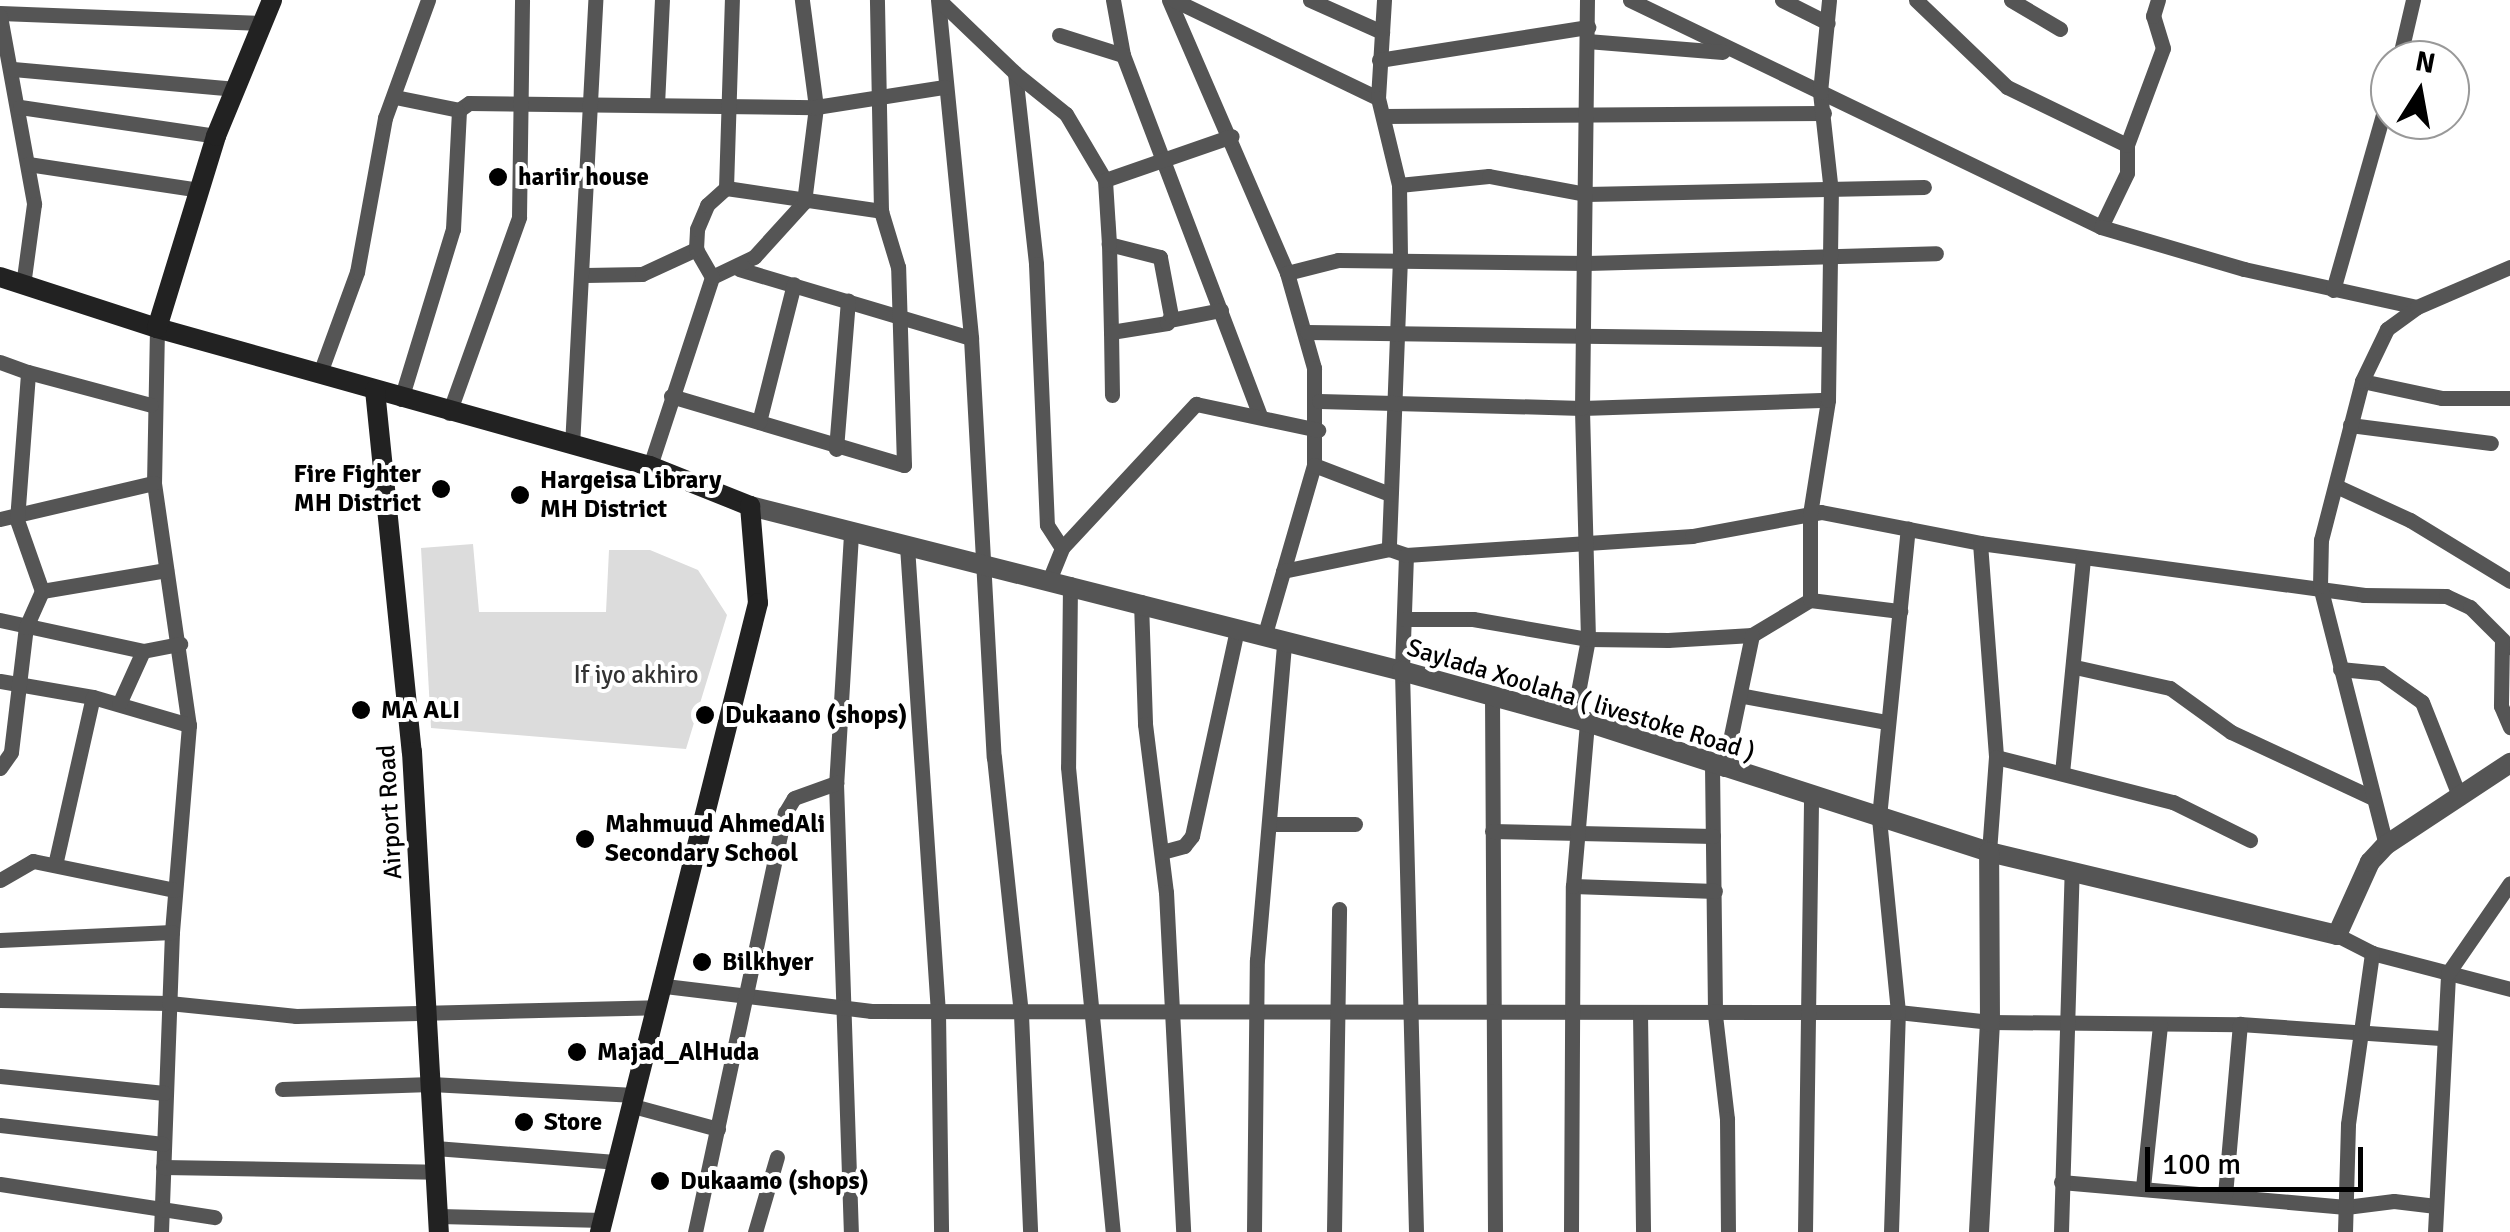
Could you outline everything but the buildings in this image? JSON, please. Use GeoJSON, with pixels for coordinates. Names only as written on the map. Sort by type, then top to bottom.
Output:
{"type":"FeatureCollection","features":[{"type":"Feature","properties":{"kind":"main road"},"geometry":{"type":"LineString","coordinates":[[157,328],[216,136],[272,0]]}},
{"type":"Feature","properties":{"kind":"main road"},"geometry":{"type":"LineString","coordinates":[[0,277],[157,328],[278,359],[449,413],[650,466],[750,506],[758,603],[602,1226]]}},
{"type":"Feature","properties":{"kind":"main road","name":"Airport Road"},"geometry":{"type":"LineString","coordinates":[[375,390],[412,752],[439,1224]]}},
{"type":"Feature","properties":{"kind":"street"},"geometry":{"type":"LineString","coordinates":[[320,373],[356,272],[385,118],[428,0]]}},
{"type":"Feature","properties":{"kind":"street"},"geometry":{"type":"LineString","coordinates":[[449,413],[519,217],[522,0]]}},
{"type":"Feature","properties":{"kind":"street"},"geometry":{"type":"LineString","coordinates":[[572,446],[585,275],[595,0]]}},
{"type":"Feature","properties":{"kind":"street"},"geometry":{"type":"LineString","coordinates":[[657,105],[662,0]]}},
{"type":"Feature","properties":{"kind":"street"},"geometry":{"type":"LineString","coordinates":[[650,466],[712,277],[696,249],[707,204],[726,188],[732,0]]}},
{"type":"Feature","properties":{"kind":"street"},"geometry":{"type":"LineString","coordinates":[[712,277],[740,269],[790,225],[804,202],[816,107],[802,0]]}},
{"type":"Feature","properties":{"kind":"street"},"geometry":{"type":"LineString","coordinates":[[671,396],[900,467],[907,461],[897,262],[880,211],[877,0]]}},
{"type":"Feature","properties":{"kind":"street"},"geometry":{"type":"LineString","coordinates":[[939,0],[1015,73],[1066,114],[1105,180],[1112,395]]}},
{"type":"Feature","properties":{"kind":"street"},"geometry":{"type":"LineString","coordinates":[[939,0],[970,338],[982,563],[1021,1014],[1030,1232]]}},
{"type":"Feature","properties":{"kind":"street"},"geometry":{"type":"LineString","coordinates":[[1113,0],[1122,55],[1260,416]]}},
{"type":"Feature","properties":{"kind":"street"},"geometry":{"type":"LineString","coordinates":[[1172,0],[1378,98]]}},
{"type":"Feature","properties":{"kind":"street"},"geometry":{"type":"LineString","coordinates":[[1172,0],[1288,273],[1308,332],[1318,401],[1314,465],[1283,571],[1274,641],[1270,824],[1256,1013],[1254,1232]]}},
{"type":"Feature","properties":{"kind":"street"},"geometry":{"type":"LineString","coordinates":[[1310,0],[1382,32]]}},
{"type":"Feature","properties":{"kind":"street"},"geometry":{"type":"LineString","coordinates":[[1384,0],[1378,98],[1399,186],[1400,258],[1393,333],[1388,549]]}},
{"type":"Feature","properties":{"kind":"street"},"geometry":{"type":"LineString","coordinates":[[1571,1232],[1573,886],[1580,720],[1588,639],[1582,408],[1587,263],[1587,0]]}},
{"type":"Feature","properties":{"kind":"street"},"geometry":{"type":"LineString","coordinates":[[1630,0],[1732,53],[2101,227],[2333,290],[2417,307]]}},
{"type":"Feature","properties":{"kind":"street"},"geometry":{"type":"LineString","coordinates":[[1782,0],[1828,22]]}},
{"type":"Feature","properties":{"kind":"street"},"geometry":{"type":"LineString","coordinates":[[1810,600],[1810,514],[1828,400],[1826,258],[1831,192],[1820,92],[1828,0]]}},
{"type":"Feature","properties":{"kind":"street"},"geometry":{"type":"LineString","coordinates":[[2010,0],[2037,5],[2060,29]]}},
{"type":"Feature","properties":{"kind":"street"},"geometry":{"type":"LineString","coordinates":[[2403,40],[2413,0]]}},
{"type":"Feature","properties":{"kind":"street"},"geometry":{"type":"LineString","coordinates":[[2101,227],[2127,173],[2127,145],[2164,42],[2151,2]]}},
{"type":"Feature","properties":{"kind":"street"},"geometry":{"type":"LineString","coordinates":[[1926,4],[2007,87],[2127,145]]}},
{"type":"Feature","properties":{"kind":"street"},"geometry":{"type":"LineString","coordinates":[[24,286],[34,218],[20,107],[0,15],[138,8],[262,23]]}},
{"type":"Feature","properties":{"kind":"street"},"geometry":{"type":"LineString","coordinates":[[1380,60],[1588,34],[1732,53]]}},
{"type":"Feature","properties":{"kind":"street"},"geometry":{"type":"LineString","coordinates":[[1059,35],[1122,55]]}},
{"type":"Feature","properties":{"kind":"street"},"geometry":{"type":"LineString","coordinates":[[13,69],[236,88]]}},
{"type":"Feature","properties":{"kind":"street"},"geometry":{"type":"LineString","coordinates":[[1015,73],[1036,264],[1048,524],[1062,548],[1068,767],[1114,1232]]}},
{"type":"Feature","properties":{"kind":"street"},"geometry":{"type":"LineString","coordinates":[[395,97],[458,110],[470,103],[520,102],[816,107],[944,87]]}},
{"type":"Feature","properties":{"kind":"street"},"geometry":{"type":"LineString","coordinates":[[20,107],[216,136]]}},
{"type":"Feature","properties":{"kind":"street"},"geometry":{"type":"LineString","coordinates":[[401,399],[453,229],[458,110]]}},
{"type":"Feature","properties":{"kind":"street"},"geometry":{"type":"LineString","coordinates":[[1383,116],[1587,118],[1824,113]]}},
{"type":"Feature","properties":{"kind":"street"},"geometry":{"type":"LineString","coordinates":[[1105,180],[1232,136]]}},
{"type":"Feature","properties":{"kind":"street"},"geometry":{"type":"LineString","coordinates":[[2333,290],[2376,140]]}},
{"type":"Feature","properties":{"kind":"street"},"geometry":{"type":"LineString","coordinates":[[28,164],[200,190]]}},
{"type":"Feature","properties":{"kind":"street"},"geometry":{"type":"LineString","coordinates":[[1399,186],[1508,176],[1586,194],[1831,192],[1924,187]]}},
{"type":"Feature","properties":{"kind":"street"},"geometry":{"type":"LineString","coordinates":[[726,188],[880,211]]}},
{"type":"Feature","properties":{"kind":"street"},"geometry":{"type":"LineString","coordinates":[[1109,244],[1160,257],[1170,320]]}},
{"type":"Feature","properties":{"kind":"street"},"geometry":{"type":"LineString","coordinates":[[585,275],[642,274],[696,249]]}},
{"type":"Feature","properties":{"kind":"street"},"geometry":{"type":"LineString","coordinates":[[1288,273],[1338,260],[1400,258],[1587,263],[1936,253]]}},
{"type":"Feature","properties":{"kind":"street"},"geometry":{"type":"LineString","coordinates":[[2386,846],[2320,586],[2321,540],[2362,382],[2387,329],[2417,307],[2510,268]]}},
{"type":"Feature","properties":{"kind":"street"},"geometry":{"type":"LineString","coordinates":[[740,269],[970,338]]}},
{"type":"Feature","properties":{"kind":"street"},"geometry":{"type":"LineString","coordinates":[[759,422],[794,284]]}},
{"type":"Feature","properties":{"kind":"street"},"geometry":{"type":"LineString","coordinates":[[836,448],[848,300]]}},
{"type":"Feature","properties":{"kind":"street"},"geometry":{"type":"LineString","coordinates":[[1111,332],[1221,310]]}},
{"type":"Feature","properties":{"kind":"street"},"geometry":{"type":"LineString","coordinates":[[157,328],[151,405],[154,483],[189,725],[174,890],[160,1232]]}},
{"type":"Feature","properties":{"kind":"street"},"geometry":{"type":"LineString","coordinates":[[1308,332],[1586,340],[1828,339]]}},
{"type":"Feature","properties":{"kind":"street"},"geometry":{"type":"LineString","coordinates":[[0,362],[151,405]]}},
{"type":"Feature","properties":{"kind":"street"},"geometry":{"type":"LineString","coordinates":[[0,768],[12,752],[8,683],[42,591],[8,520],[28,372]]}},
{"type":"Feature","properties":{"kind":"street"},"geometry":{"type":"LineString","coordinates":[[2362,382],[2442,398],[2510,398]]}},
{"type":"Feature","properties":{"kind":"street"},"geometry":{"type":"LineString","coordinates":[[1318,401],[1392,406],[1582,408],[1828,400]]}},
{"type":"Feature","properties":{"kind":"street"},"geometry":{"type":"LineString","coordinates":[[1062,548],[1196,404],[1318,430]]}},
{"type":"Feature","properties":{"kind":"street"},"geometry":{"type":"LineString","coordinates":[[2350,425],[2491,443]]}},
{"type":"Feature","properties":{"kind":"street"},"geometry":{"type":"LineString","coordinates":[[1314,465],[1390,494]]}},
{"type":"Feature","properties":{"kind":"street"},"geometry":{"type":"LineString","coordinates":[[8,520],[154,483]]}},
{"type":"Feature","properties":{"kind":"street"},"geometry":{"type":"LineString","coordinates":[[2336,486],[2410,520],[2510,581]]}},
{"type":"Feature","properties":{"kind":"street","name":"Saylada Xoolaha ( livestoke Road )"},"geometry":{"type":"LineString","coordinates":[[750,506],[850,534],[1060,581],[1274,641],[1402,671],[1580,720],[1989,852],[2337,935]]}},
{"type":"Feature","properties":{"kind":"street"},"geometry":{"type":"LineString","coordinates":[[1283,571],[1388,549],[1406,555],[1584,539],[1749,530],[1810,514],[1980,543],[2320,586],[2364,595],[2446,596],[2470,607],[2506,643],[2500,706],[2510,727]]}},
{"type":"Feature","properties":{"kind":"street"},"geometry":{"type":"LineString","coordinates":[[1891,1232],[1898,1012],[1879,817],[1908,528]]}},
{"type":"Feature","properties":{"kind":"street"},"geometry":{"type":"LineString","coordinates":[[850,534],[836,783],[851,1232]]}},
{"type":"Feature","properties":{"kind":"street"},"geometry":{"type":"LineString","coordinates":[[1980,543],[1996,757],[1989,852],[1990,1022],[1980,1232]]}},
{"type":"Feature","properties":{"kind":"street"},"geometry":{"type":"LineString","coordinates":[[907,546],[938,1012],[941,1232]]}},
{"type":"Feature","properties":{"kind":"street"},"geometry":{"type":"LineString","coordinates":[[1406,555],[1402,671],[1416,1232]]}},
{"type":"Feature","properties":{"kind":"street"},"geometry":{"type":"LineString","coordinates":[[2062,773],[2083,558]]}},
{"type":"Feature","properties":{"kind":"street"},"geometry":{"type":"LineString","coordinates":[[42,591],[166,570]]}},
{"type":"Feature","properties":{"kind":"street"},"geometry":{"type":"LineString","coordinates":[[1404,619],[1473,619],[1588,639],[1752,635],[1810,600],[1900,611]]}},
{"type":"Feature","properties":{"kind":"street"},"geometry":{"type":"LineString","coordinates":[[1141,602],[1145,724],[1162,852],[1183,1232]]}},
{"type":"Feature","properties":{"kind":"street"},"geometry":{"type":"LineString","coordinates":[[0,620],[144,651],[180,644]]}},
{"type":"Feature","properties":{"kind":"street"},"geometry":{"type":"LineString","coordinates":[[1162,852],[1184,846],[1192,836],[1236,629]]}},
{"type":"Feature","properties":{"kind":"street"},"geometry":{"type":"LineString","coordinates":[[1728,1232],[1727,1120],[1715,1015],[1713,836],[1718,767],[1744,696],[1752,635]]}},
{"type":"Feature","properties":{"kind":"street"},"geometry":{"type":"LineString","coordinates":[[119,704],[144,651]]}},
{"type":"Feature","properties":{"kind":"street"},"geometry":{"type":"LineString","coordinates":[[2075,667],[2170,688],[2230,732],[2372,797]]}},
{"type":"Feature","properties":{"kind":"street"},"geometry":{"type":"LineString","coordinates":[[2340,669],[2381,673],[2422,702],[2460,798]]}},
{"type":"Feature","properties":{"kind":"street"},"geometry":{"type":"LineString","coordinates":[[8,683],[93,697],[189,725]]}},
{"type":"Feature","properties":{"kind":"street"},"geometry":{"type":"LineString","coordinates":[[1492,696],[1490,1012],[1495,1232]]}},
{"type":"Feature","properties":{"kind":"street"},"geometry":{"type":"LineString","coordinates":[[1744,696],[1886,722]]}},
{"type":"Feature","properties":{"kind":"street"},"geometry":{"type":"LineString","coordinates":[[55,865],[93,697]]}},
{"type":"Feature","properties":{"kind":"street"},"geometry":{"type":"LineString","coordinates":[[1996,757],[2173,802],[2250,840]]}},
{"type":"Feature","properties":{"kind":"street"},"geometry":{"type":"LineString","coordinates":[[2510,763],[2386,846],[2370,862],[2337,935],[2372,953],[2510,989]]}},
{"type":"Feature","properties":{"kind":"street"},"geometry":{"type":"LineString","coordinates":[[694,1232],[749,999],[784,813],[794,798],[836,783]]}},
{"type":"Feature","properties":{"kind":"street"},"geometry":{"type":"LineString","coordinates":[[1805,1232],[1811,795]]}},
{"type":"Feature","properties":{"kind":"street"},"geometry":{"type":"LineString","coordinates":[[1270,824],[1354,824]]}},
{"type":"Feature","properties":{"kind":"street"},"geometry":{"type":"LineString","coordinates":[[1492,830],[1576,836],[1713,836]]}},
{"type":"Feature","properties":{"kind":"street"},"geometry":{"type":"LineString","coordinates":[[0,880],[32,861],[174,890]]}},
{"type":"Feature","properties":{"kind":"street"},"geometry":{"type":"LineString","coordinates":[[2060,1232],[2070,1025],[2072,870]]}},
{"type":"Feature","properties":{"kind":"street"},"geometry":{"type":"LineString","coordinates":[[2435,1232],[2441,1038],[2448,974],[2510,883]]}},
{"type":"Feature","properties":{"kind":"street"},"geometry":{"type":"LineString","coordinates":[[1573,886],[1715,891]]}},
{"type":"Feature","properties":{"kind":"street"},"geometry":{"type":"LineString","coordinates":[[1334,1232],[1339,909]]}},
{"type":"Feature","properties":{"kind":"street"},"geometry":{"type":"LineString","coordinates":[[0,940],[172,932]]}},
{"type":"Feature","properties":{"kind":"street"},"geometry":{"type":"LineString","coordinates":[[2345,1232],[2360,1032],[2372,953]]}},
{"type":"Feature","properties":{"kind":"street"},"geometry":{"type":"LineString","coordinates":[[665,986],[842,1008],[938,1012],[1898,1012],[1990,1022],[2240,1024],[2441,1038]]}},
{"type":"Feature","properties":{"kind":"street"},"geometry":{"type":"LineString","coordinates":[[0,1000],[170,1003],[296,1016],[657,1007]]}},
{"type":"Feature","properties":{"kind":"street"},"geometry":{"type":"LineString","coordinates":[[1640,1013],[1643,1232]]}},
{"type":"Feature","properties":{"kind":"street"},"geometry":{"type":"LineString","coordinates":[[2143,1187],[2160,1024]]}},
{"type":"Feature","properties":{"kind":"street"},"geometry":{"type":"LineString","coordinates":[[2226,1195],[2240,1024]]}},
{"type":"Feature","properties":{"kind":"street"},"geometry":{"type":"LineString","coordinates":[[0,1076],[164,1093]]}},
{"type":"Feature","properties":{"kind":"street"},"geometry":{"type":"LineString","coordinates":[[282,1089],[431,1084],[634,1101],[718,1129]]}},
{"type":"Feature","properties":{"kind":"street"},"geometry":{"type":"LineString","coordinates":[[0,1125],[163,1144]]}},
{"type":"Feature","properties":{"kind":"street"},"geometry":{"type":"LineString","coordinates":[[435,1148],[618,1162]]}},
{"type":"Feature","properties":{"kind":"street"},"geometry":{"type":"LineString","coordinates":[[755,1232],[776,1157]]}},
{"type":"Feature","properties":{"kind":"street"},"geometry":{"type":"LineString","coordinates":[[163,1167],[248,1172],[436,1172]]}},
{"type":"Feature","properties":{"kind":"street"},"geometry":{"type":"LineString","coordinates":[[2061,1182],[2346,1206],[2394,1201],[2436,1206]]}},
{"type":"Feature","properties":{"kind":"street"},"geometry":{"type":"LineString","coordinates":[[0,1184],[214,1217]]}},
{"type":"Feature","properties":{"kind":"street"},"geometry":{"type":"LineString","coordinates":[[439,1224],[602,1226]]}},
{"type":"Feature","properties":{"kind":"green space","name":"If iyo akhiro"},"geometry":{"type":"Polygon","coordinates":[[[473,544],[479,612],[606,612],[609,550],[650,550],[698,570],[727,615],[686,749],[431,728],[421,548],[473,544]]]}},
{"type":"Feature","properties":{"kind":"place","name":"hariir house"},"geometry":{"type":"Point","coordinates":[498,177]}},
{"type":"Feature","properties":{"kind":"place","name":"Fire Fighter MH District"},"geometry":{"type":"Point","coordinates":[441,489]}},
{"type":"Feature","properties":{"kind":"place","name":"Hargeisa Library MH District"},"geometry":{"type":"Point","coordinates":[520,495]}},
{"type":"Feature","properties":{"kind":"place","name":"MA ALI"},"geometry":{"type":"Point","coordinates":[361,710]}},
{"type":"Feature","properties":{"kind":"place","name":"Dukaano (shops)"},"geometry":{"type":"Point","coordinates":[705,715]}},
{"type":"Feature","properties":{"kind":"place","name":"Mahmuud AhmedAli Secondary School"},"geometry":{"type":"Point","coordinates":[585,839]}},
{"type":"Feature","properties":{"kind":"place","name":"Bilkhyer"},"geometry":{"type":"Point","coordinates":[702,962]}},
{"type":"Feature","properties":{"kind":"place","name":"Majad_AlHuda"},"geometry":{"type":"Point","coordinates":[577,1052]}},
{"type":"Feature","properties":{"kind":"place","name":"Store"},"geometry":{"type":"Point","coordinates":[524,1122]}},
{"type":"Feature","properties":{"kind":"place","name":"Dukaamo (shops)"},"geometry":{"type":"Point","coordinates":[660,1181]}}]}
